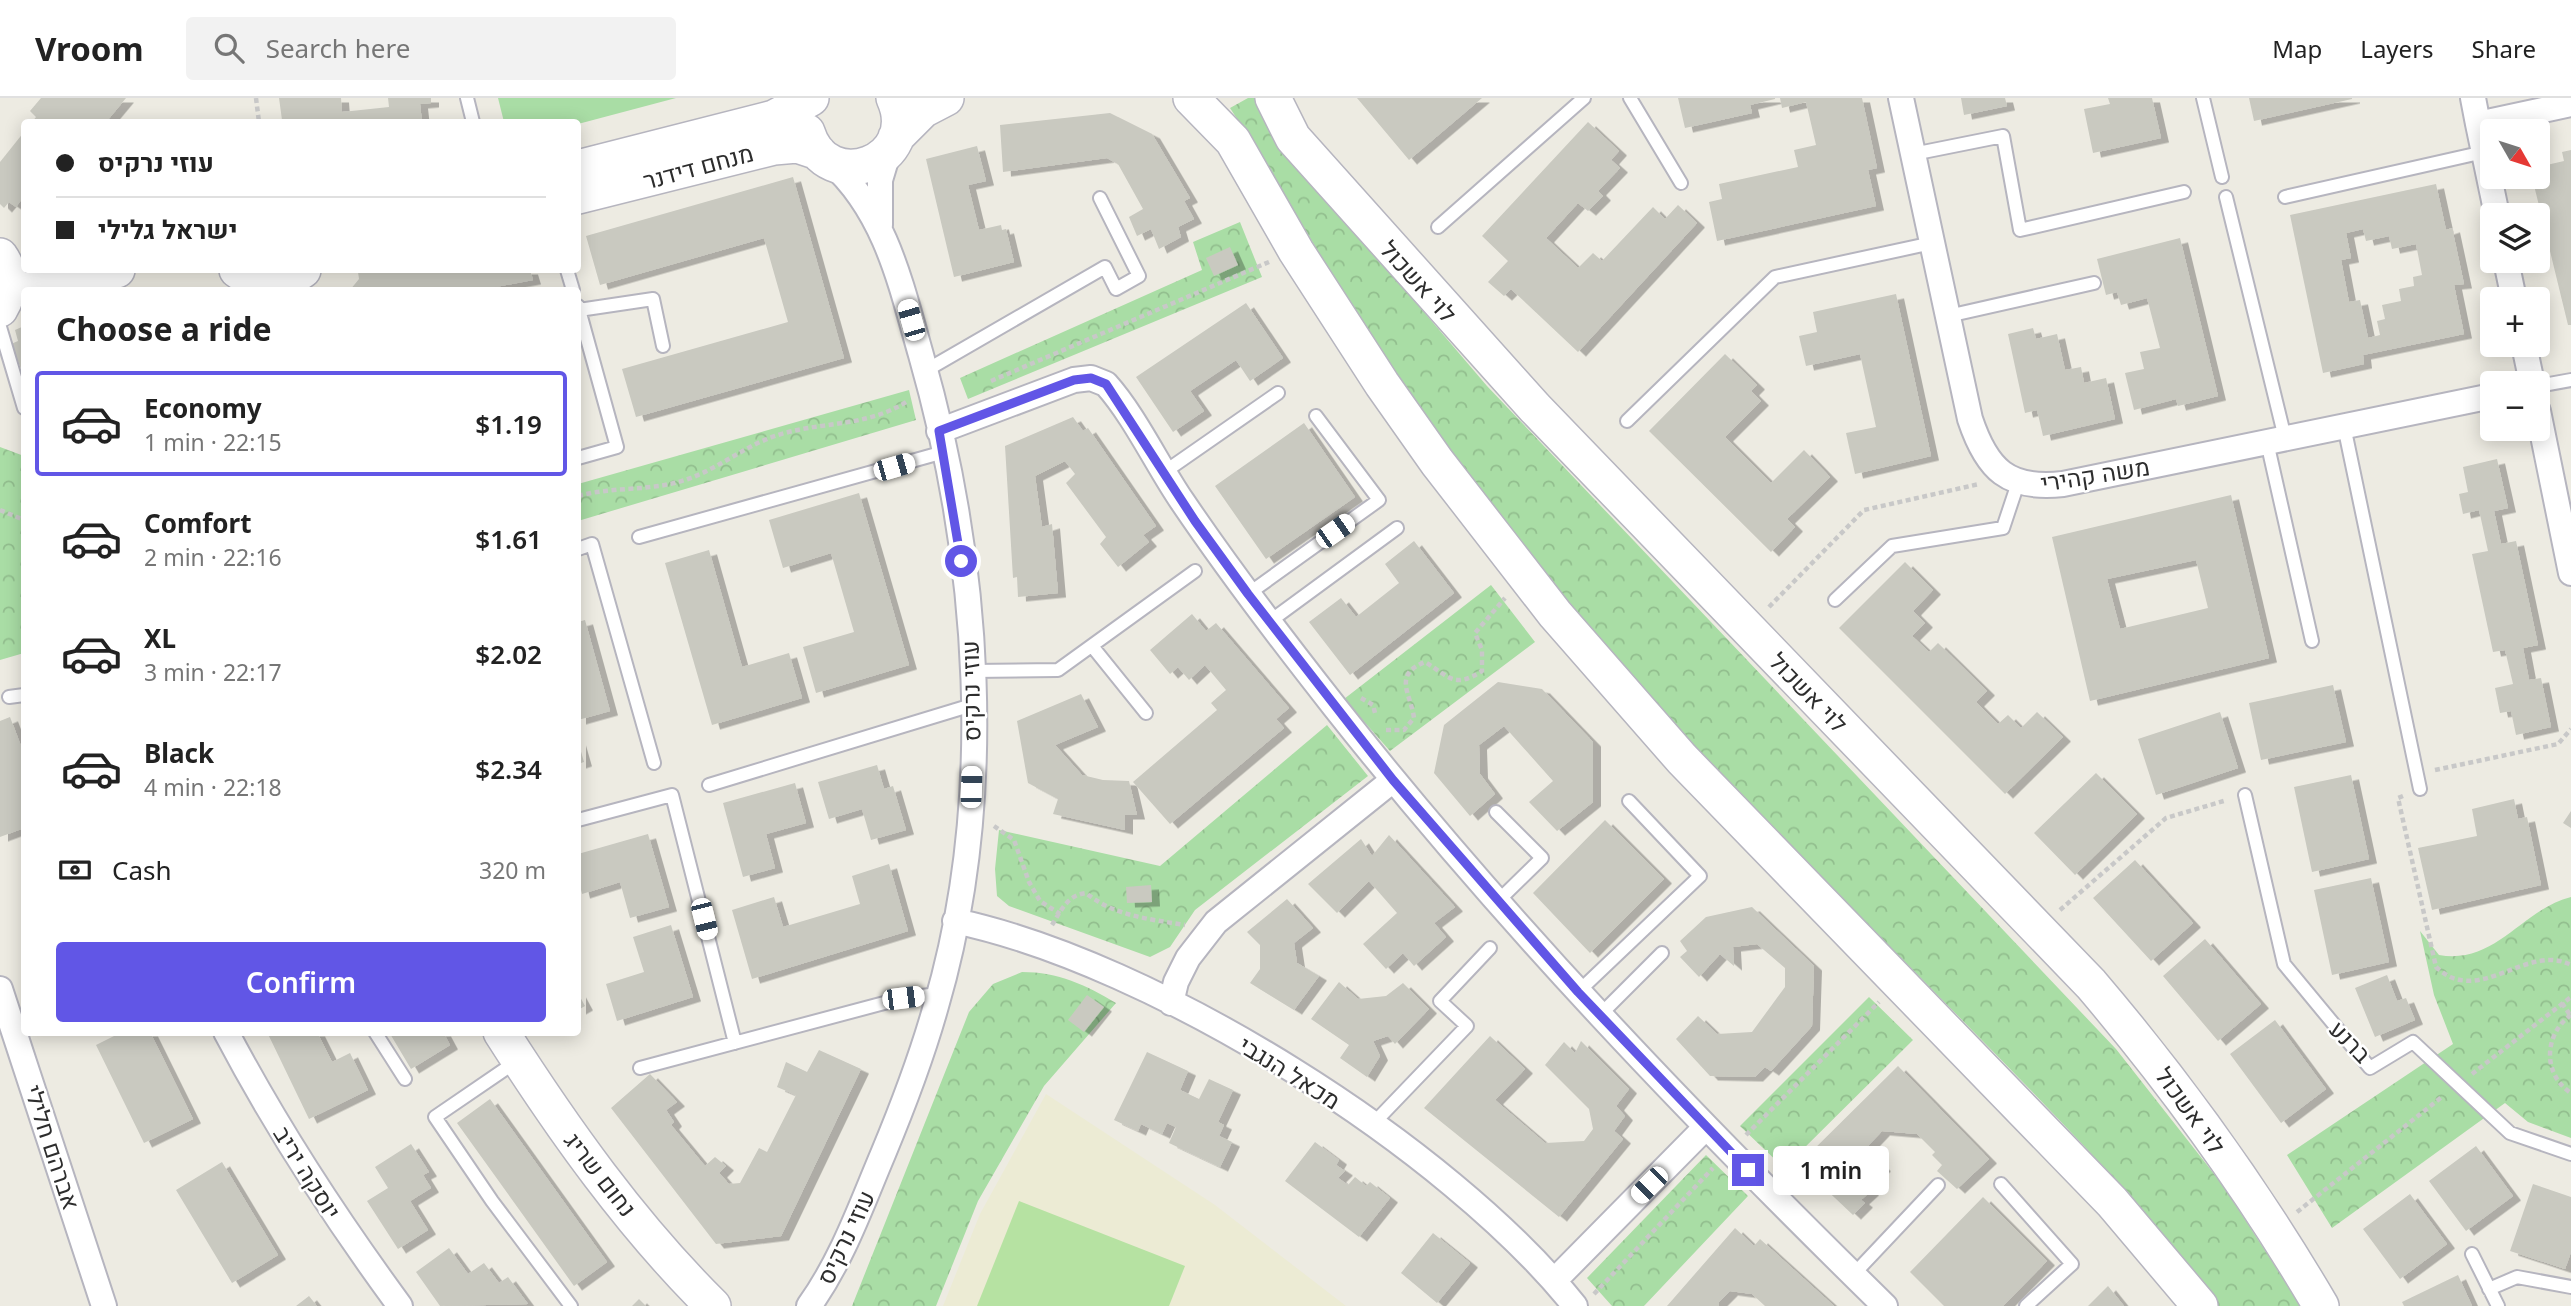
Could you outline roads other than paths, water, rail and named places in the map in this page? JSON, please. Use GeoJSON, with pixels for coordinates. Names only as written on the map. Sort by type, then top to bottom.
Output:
{"type":"FeatureCollection","features":[{"type":"Feature","properties":{"kind":"street"},"geometry":{"type":"LineString","coordinates":[[719,133],[741,124],[770,98]]}},
{"type":"Feature","properties":{"kind":"street"},"geometry":{"type":"LineString","coordinates":[[811,98],[806,125],[809,139],[823,157]]}},
{"type":"Feature","properties":{"kind":"street","name":"מנחם דידנר"},"geometry":{"type":"LineString","coordinates":[[581,167],[774,118],[811,98]]}},
{"type":"Feature","properties":{"kind":"street"},"geometry":{"type":"LineString","coordinates":[[893,144],[899,116],[894,98]]}},
{"type":"Feature","properties":{"kind":"street"},"geometry":{"type":"LineString","coordinates":[[893,144],[923,110],[946,98]]}},
{"type":"Feature","properties":{"kind":"street"},"geometry":{"type":"LineString","coordinates":[[1191,98],[1233,141],[1296,251],[1398,407],[1526,578],[1682,759],[2080,1167],[2145,1239],[2200,1306]]}},
{"type":"Feature","properties":{"kind":"street","name":"לוי אשכול"},"geometry":{"type":"LineString","coordinates":[[1273,98],[1293,138],[1535,408],[2099,993],[2163,1070],[2275,1230],[2321,1306]]}},
{"type":"Feature","properties":{"kind":"street","name":"משה קהירי"},"geometry":{"type":"LineString","coordinates":[[1901,98],[1974,431],[1991,463],[2013,480],[2046,486],[2063,484],[2480,398]]}},
{"type":"Feature","properties":{"kind":"street"},"geometry":{"type":"LineString","coordinates":[[2473,98],[2480,133]]}},
{"type":"Feature","properties":{"kind":"street"},"geometry":{"type":"LineString","coordinates":[[2478,124],[2571,104]]}},
{"type":"Feature","properties":{"kind":"street","name":"מנחם דידנר"},"geometry":{"type":"LineString","coordinates":[[581,195],[774,147],[797,145],[823,157],[858,167],[871,164],[893,144]]}},
{"type":"Feature","properties":{"kind":"street","name":"עוזי נרקיס"},"geometry":{"type":"LineString","coordinates":[[880,226],[880,180],[893,144]]}},
{"type":"Feature","properties":{"kind":"street","name":"עוזי נרקיס"},"geometry":{"type":"LineString","coordinates":[[809,1306],[835,1264],[855,1222],[906,1098],[939,994],[956,921],[970,809],[972,705],[959,538],[942,442],[927,379],[880,226],[853,185],[823,157]]}},
{"type":"Feature","properties":{"kind":"street"},"geometry":{"type":"LineString","coordinates":[[0,254],[21,255]]}},
{"type":"Feature","properties":{"kind":"street"},"geometry":{"type":"LineString","coordinates":[[0,254],[6,265],[9,284],[0,308]]}},
{"type":"Feature","properties":{"kind":"street"},"geometry":{"type":"LineString","coordinates":[[38,287],[54,281],[100,273]]}},
{"type":"Feature","properties":{"kind":"street"},"geometry":{"type":"LineString","coordinates":[[242,273],[253,279],[285,281]]}},
{"type":"Feature","properties":{"kind":"street"},"geometry":{"type":"LineString","coordinates":[[0,308],[21,295]]}},
{"type":"Feature","properties":{"kind":"street"},"geometry":{"type":"LineString","coordinates":[[942,442],[1068,382],[1091,378],[1106,384],[1248,594],[1393,780],[1578,992],[1706,1127],[1885,1306]]}},
{"type":"Feature","properties":{"kind":"street"},"geometry":{"type":"LineString","coordinates":[[2544,441],[2571,573]]}},
{"type":"Feature","properties":{"kind":"street"},"geometry":{"type":"LineString","coordinates":[[1171,1003],[1180,974],[1210,929],[1393,780]]}},
{"type":"Feature","properties":{"kind":"street","name":"מכאל הנגבי"},"geometry":{"type":"LineString","coordinates":[[956,921],[1002,931],[1040,945],[1171,1003],[1253,1048],[1372,1125],[1460,1192],[1555,1281],[1575,1306]]}},
{"type":"Feature","properties":{"kind":"street","name":"אברהם חלילי"},"geometry":{"type":"LineString","coordinates":[[0,989],[104,1306]]}},
{"type":"Feature","properties":{"kind":"street","name":"יוסקה יריב"},"geometry":{"type":"LineString","coordinates":[[228,1036],[294,1153],[348,1236],[400,1306]]}},
{"type":"Feature","properties":{"kind":"street","name":"נחום שריג"},"geometry":{"type":"LineString","coordinates":[[510,1046],[593,1167],[649,1236],[713,1306]]}},
{"type":"Feature","properties":{"kind":"street"},"geometry":{"type":"LineString","coordinates":[[1555,1281],[1706,1127]]}},
{"type":"Feature","properties":{"kind":"lane"},"geometry":{"type":"LineString","coordinates":[[467,98],[472,119]]}},
{"type":"Feature","properties":{"kind":"lane"},"geometry":{"type":"LineString","coordinates":[[1438,227],[1584,98]]}},
{"type":"Feature","properties":{"kind":"lane"},"geometry":{"type":"LineString","coordinates":[[1630,98],[1681,183]]}},
{"type":"Feature","properties":{"kind":"lane"},"geometry":{"type":"LineString","coordinates":[[2203,98],[2222,177]]}},
{"type":"Feature","properties":{"kind":"lane"},"geometry":{"type":"LineString","coordinates":[[1913,154],[2003,136],[2020,230],[2184,192]]}},
{"type":"Feature","properties":{"kind":"lane"},"geometry":{"type":"LineString","coordinates":[[2285,197],[2480,153]]}},
{"type":"Feature","properties":{"kind":"lane"},"geometry":{"type":"LineString","coordinates":[[2225,197],[2276,440],[2312,641]]}},
{"type":"Feature","properties":{"kind":"lane"},"geometry":{"type":"LineString","coordinates":[[927,379],[1105,267],[1116,289],[1139,276],[1100,198]]}},
{"type":"Feature","properties":{"kind":"lane"},"geometry":{"type":"LineString","coordinates":[[1627,421],[1775,277],[1933,243]]}},
{"type":"Feature","properties":{"kind":"lane"},"geometry":{"type":"LineString","coordinates":[[1948,316],[2094,283]]}},
{"type":"Feature","properties":{"kind":"lane"},"geometry":{"type":"LineString","coordinates":[[581,308],[653,299],[663,346]]}},
{"type":"Feature","properties":{"kind":"lane"},"geometry":{"type":"LineString","coordinates":[[581,319],[617,447],[581,457]]}},
{"type":"Feature","properties":{"kind":"lane"},"geometry":{"type":"LineString","coordinates":[[0,327],[21,398]]}},
{"type":"Feature","properties":{"kind":"lane"},"geometry":{"type":"LineString","coordinates":[[2550,384],[2571,380]]}},
{"type":"Feature","properties":{"kind":"lane"},"geometry":{"type":"LineString","coordinates":[[1163,472],[1278,393]]}},
{"type":"Feature","properties":{"kind":"lane"},"geometry":{"type":"LineString","coordinates":[[1248,594],[1379,500],[1316,416]]}},
{"type":"Feature","properties":{"kind":"lane"},"geometry":{"type":"LineString","coordinates":[[2344,426],[2420,789]]}},
{"type":"Feature","properties":{"kind":"lane"},"geometry":{"type":"LineString","coordinates":[[639,537],[942,442]]}},
{"type":"Feature","properties":{"kind":"lane"},"geometry":{"type":"LineString","coordinates":[[1835,600],[1892,546],[2003,528],[2013,480]]}},
{"type":"Feature","properties":{"kind":"lane"},"geometry":{"type":"LineString","coordinates":[[1269,622],[1397,528]]}},
{"type":"Feature","properties":{"kind":"lane"},"geometry":{"type":"LineString","coordinates":[[581,548],[592,544],[654,763]]}},
{"type":"Feature","properties":{"kind":"lane"},"geometry":{"type":"LineString","coordinates":[[971,671],[1058,670],[1195,571]]}},
{"type":"Feature","properties":{"kind":"lane"},"geometry":{"type":"LineString","coordinates":[[1092,646],[1146,713]]}},
{"type":"Feature","properties":{"kind":"lane"},"geometry":{"type":"LineString","coordinates":[[9,697],[21,695]]}},
{"type":"Feature","properties":{"kind":"lane"},"geometry":{"type":"LineString","coordinates":[[709,785],[972,705]]}},
{"type":"Feature","properties":{"kind":"lane"},"geometry":{"type":"LineString","coordinates":[[581,819],[672,795],[735,1043]]}},
{"type":"Feature","properties":{"kind":"lane","name":"ברנע"},"geometry":{"type":"LineString","coordinates":[[2245,795],[2284,964],[2370,1068],[2413,1042],[2510,1133],[2571,1154]]}},
{"type":"Feature","properties":{"kind":"lane"},"geometry":{"type":"LineString","coordinates":[[1578,992],[1700,876],[1629,801]]}},
{"type":"Feature","properties":{"kind":"lane"},"geometry":{"type":"LineString","coordinates":[[1496,812],[1542,858],[1497,902]]}},
{"type":"Feature","properties":{"kind":"lane"},"geometry":{"type":"LineString","coordinates":[[1372,1125],[1467,1026],[1440,1001],[1490,948]]}},
{"type":"Feature","properties":{"kind":"lane"},"geometry":{"type":"LineString","coordinates":[[1600,1015],[1662,953]]}},
{"type":"Feature","properties":{"kind":"lane"},"geometry":{"type":"LineString","coordinates":[[640,1068],[903,998],[939,994]]}},
{"type":"Feature","properties":{"kind":"lane"},"geometry":{"type":"LineString","coordinates":[[378,1036],[405,1079]]}},
{"type":"Feature","properties":{"kind":"lane"},"geometry":{"type":"LineString","coordinates":[[510,1046],[435,1117],[492,1201],[571,1306]]}},
{"type":"Feature","properties":{"kind":"lane"},"geometry":{"type":"LineString","coordinates":[[2000,1184],[2073,1264],[2026,1306]]}},
{"type":"Feature","properties":{"kind":"lane"},"geometry":{"type":"LineString","coordinates":[[1853,1275],[1938,1185]]}},
{"type":"Feature","properties":{"kind":"lane"},"geometry":{"type":"LineString","coordinates":[[2472,1254],[2498,1306]]}},
{"type":"Feature","properties":{"kind":"lane"},"geometry":{"type":"LineString","coordinates":[[2489,1289],[2517,1277],[2571,1286]]}}]}
